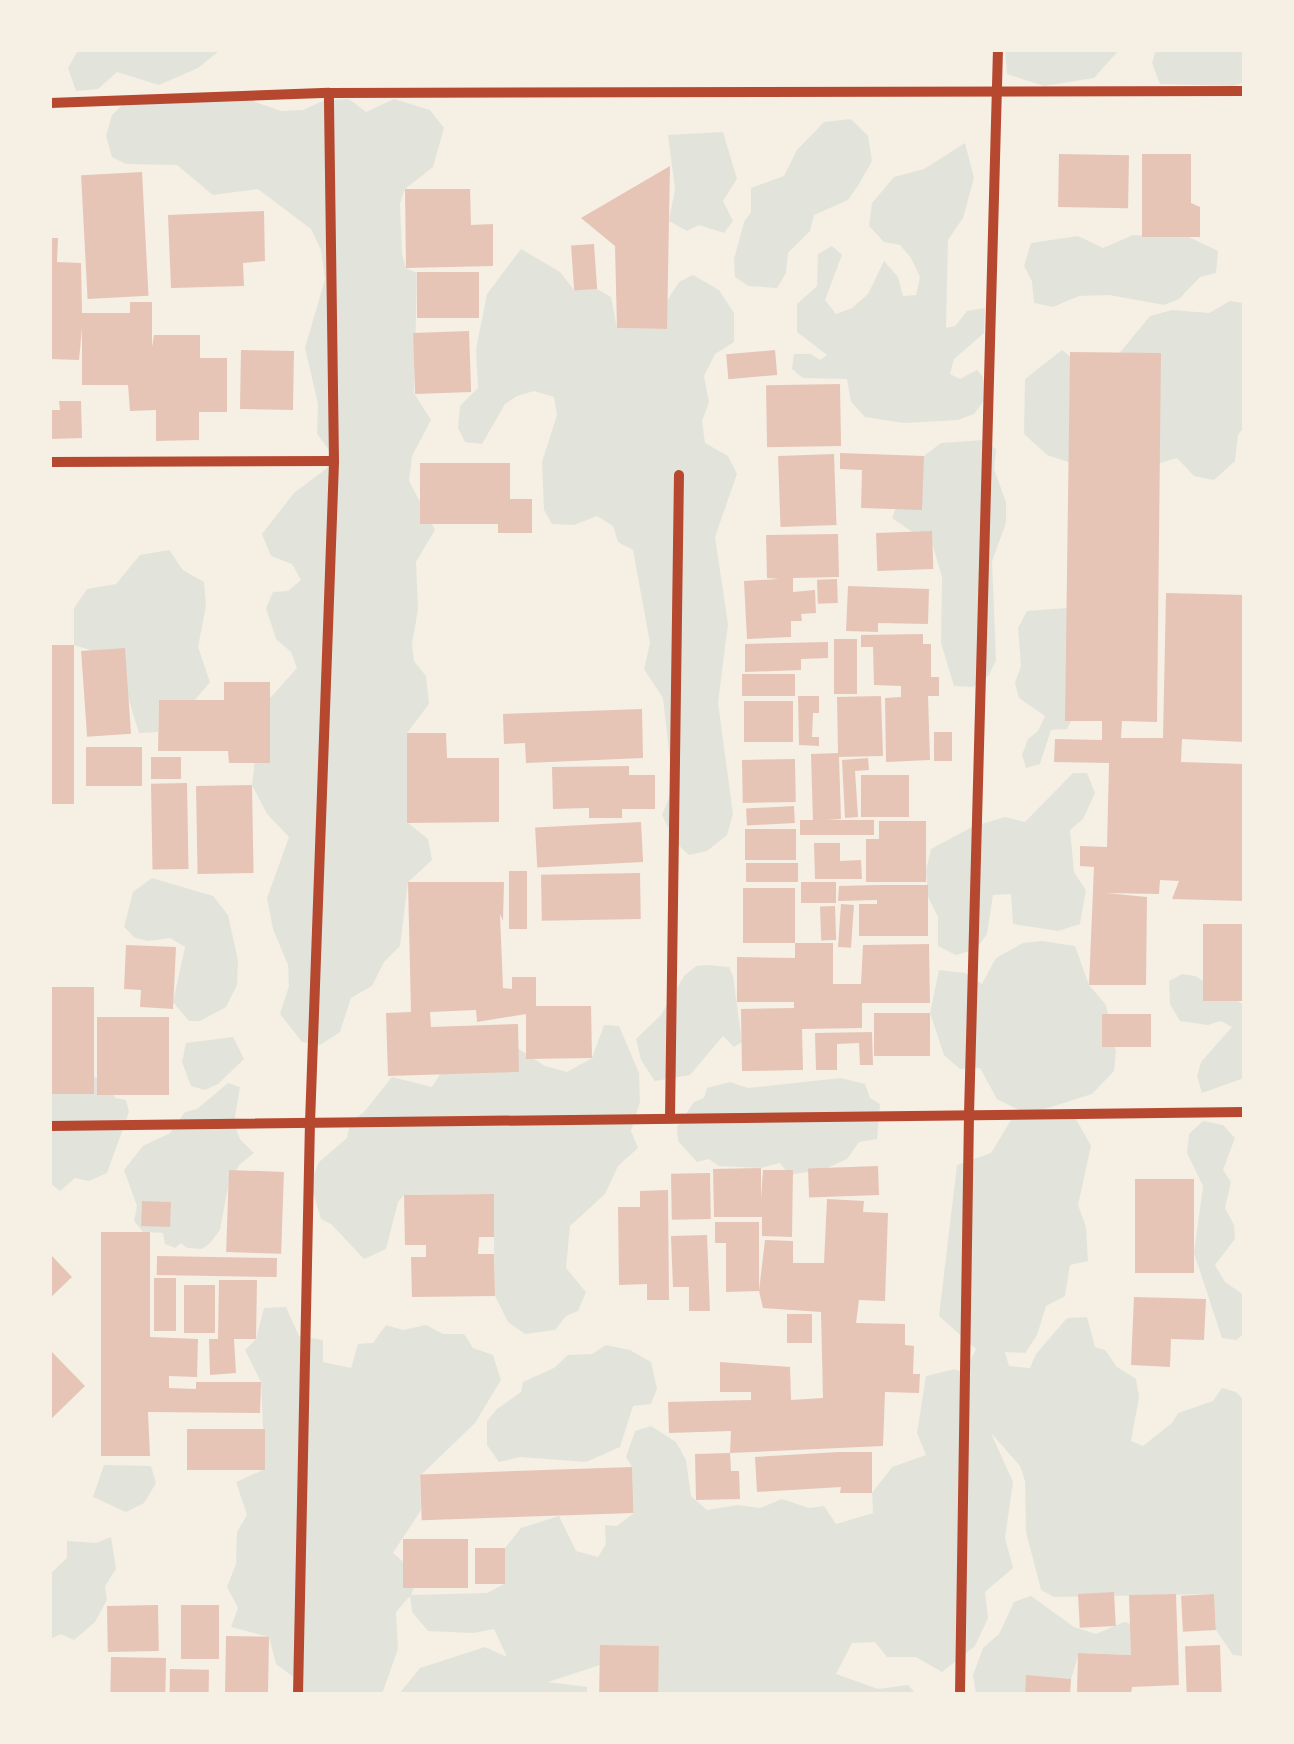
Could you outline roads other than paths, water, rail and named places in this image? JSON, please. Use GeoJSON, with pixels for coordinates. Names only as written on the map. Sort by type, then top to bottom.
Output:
{"type":"FeatureCollection","features":[{"type":"Feature","properties":{"kind":"street"},"geometry":{"type":"LineString","coordinates":[[960,1694],[968,1114],[998,50]]}},
{"type":"Feature","properties":{"kind":"street"},"geometry":{"type":"LineString","coordinates":[[50,103],[329,92],[997,88],[1244,91]]}},
{"type":"Feature","properties":{"kind":"street"},"geometry":{"type":"LineString","coordinates":[[298,1694],[310,1123],[334,461],[329,92]]}},
{"type":"Feature","properties":{"kind":"street"},"geometry":{"type":"LineString","coordinates":[[50,462],[334,461]]}},
{"type":"Feature","properties":{"kind":"street"},"geometry":{"type":"LineString","coordinates":[[670,1118],[679,475]]}},
{"type":"Feature","properties":{"kind":"street"},"geometry":{"type":"LineString","coordinates":[[50,1126],[1244,1112]]}}]}
